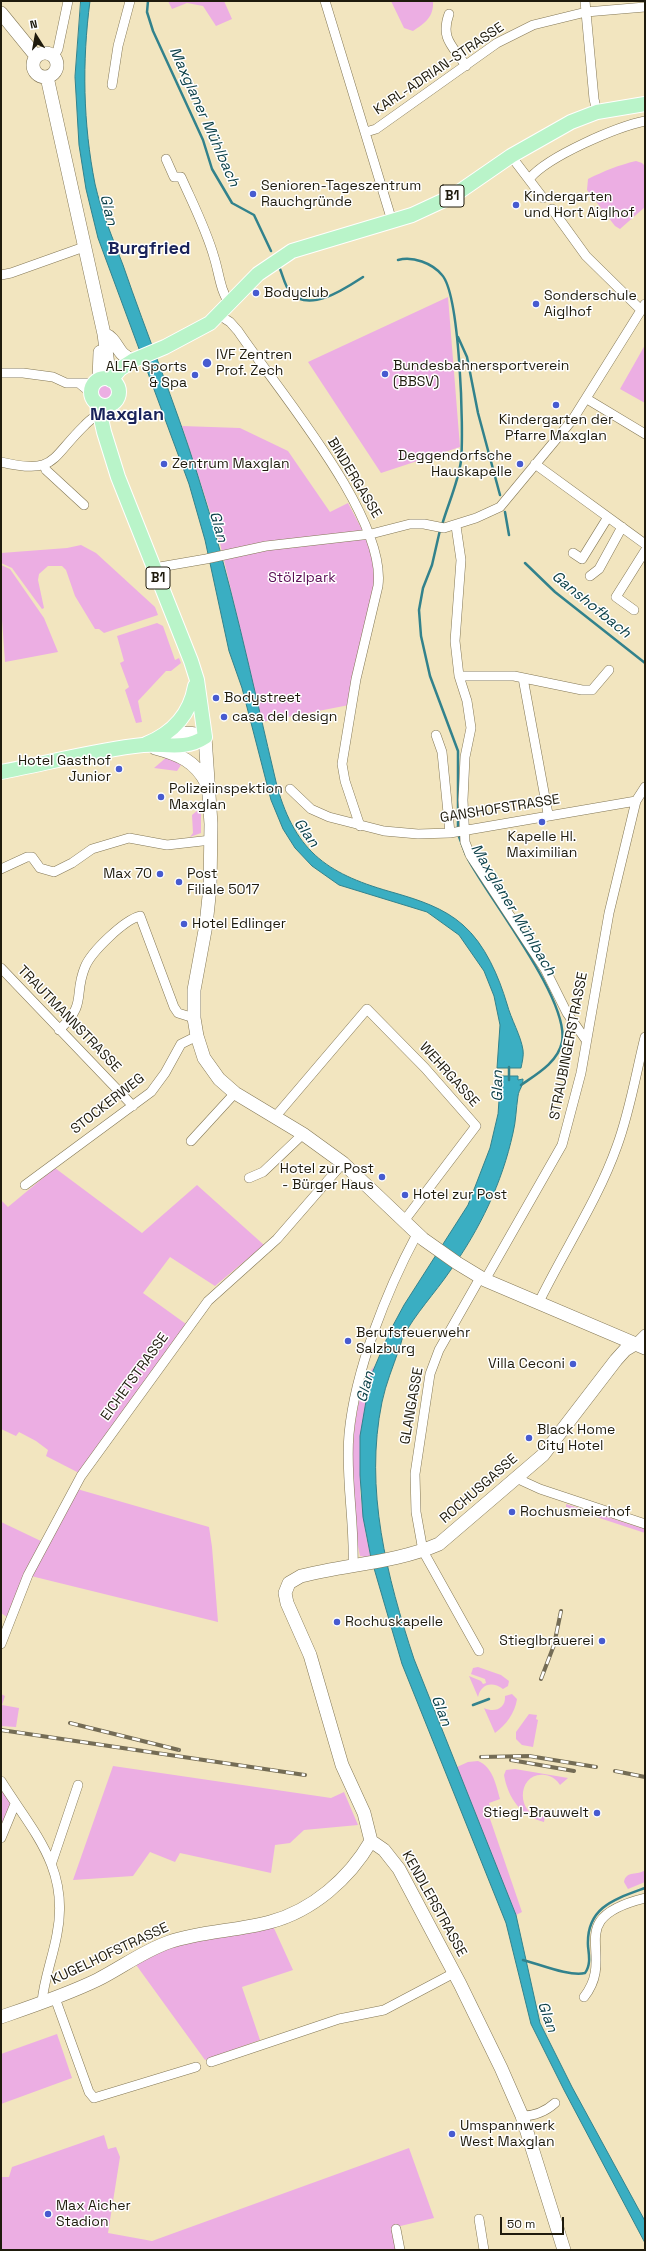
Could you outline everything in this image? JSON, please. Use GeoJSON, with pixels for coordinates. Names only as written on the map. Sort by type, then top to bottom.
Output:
{"type":"FeatureCollection","features":[{"type":"Feature","properties":{"kind":"main road","name":"B1"},"geometry":{"type":"LineString","coordinates":[[197,680],[118,477],[111,451],[103,394],[120,369],[135,359],[156,351],[193,333],[219,315],[258,274],[292,250],[412,215],[453,196],[511,156],[547,134],[597,112],[645,104]]}},
{"type":"Feature","properties":{"kind":"main road"},"geometry":{"type":"LineString","coordinates":[[1,772],[144,745],[183,746],[197,742],[205,737],[197,680]]}},
{"type":"Feature","properties":{"kind":"main road"},"geometry":{"type":"LineString","coordinates":[[144,745],[158,739],[170,731],[187,713],[193,700],[197,680]]}},
{"type":"Feature","properties":{"kind":"street"},"geometry":{"type":"LineString","coordinates":[[54,56],[43,52],[36,56],[33,63],[34,70],[39,76],[47,77],[54,74],[58,67],[54,56],[58,49],[68,1]]}},
{"type":"Feature","properties":{"kind":"street"},"geometry":{"type":"LineString","coordinates":[[112,84],[118,46],[130,1]]}},
{"type":"Feature","properties":{"kind":"street"},"geometry":{"type":"LineString","coordinates":[[325,1],[337,46],[366,132],[392,221]]}},
{"type":"Feature","properties":{"kind":"street"},"geometry":{"type":"LineString","coordinates":[[585,1],[594,99],[597,112]]}},
{"type":"Feature","properties":{"kind":"street","name":"KARL-ADRIAN-STRASSE"},"geometry":{"type":"LineString","coordinates":[[366,132],[376,129],[497,43],[533,25],[586,12],[645,7]]}},
{"type":"Feature","properties":{"kind":"street"},"geometry":{"type":"LineString","coordinates":[[1,13],[36,56]]}},
{"type":"Feature","properties":{"kind":"street"},"geometry":{"type":"LineString","coordinates":[[449,14],[444,28],[445,34],[466,66]]}},
{"type":"Feature","properties":{"kind":"street"},"geometry":{"type":"LineString","coordinates":[[1,462],[21,467],[44,465],[66,448],[84,425],[103,394],[108,365],[104,334],[47,77]]}},
{"type":"Feature","properties":{"kind":"street"},"geometry":{"type":"LineString","coordinates":[[530,178],[539,168],[571,151],[628,124],[645,121]]}},
{"type":"Feature","properties":{"kind":"street"},"geometry":{"type":"LineString","coordinates":[[511,156],[530,178],[543,198]]}},
{"type":"Feature","properties":{"kind":"street"},"geometry":{"type":"LineString","coordinates":[[166,159],[174,177],[181,177],[198,211],[214,257],[225,297],[230,304]]}},
{"type":"Feature","properties":{"kind":"street"},"geometry":{"type":"LineString","coordinates":[[154,568],[302,541],[370,534],[417,523],[444,528],[456,526],[502,504],[587,399],[643,307],[586,256],[552,209]]}},
{"type":"Feature","properties":{"kind":"street"},"geometry":{"type":"LineString","coordinates":[[1,274],[11,273],[84,247]]}},
{"type":"Feature","properties":{"kind":"street","name":"BINDERGASSE"},"geometry":{"type":"LineString","coordinates":[[219,315],[230,322],[238,331],[341,478],[370,534],[379,571],[378,586],[356,679],[342,764],[347,788],[360,826]]}},
{"type":"Feature","properties":{"kind":"street"},"geometry":{"type":"LineString","coordinates":[[104,334],[110,337],[122,355],[135,359]]}},
{"type":"Feature","properties":{"kind":"street"},"geometry":{"type":"LineString","coordinates":[[1,373],[23,373],[53,377],[66,383],[80,384],[103,394]]}},
{"type":"Feature","properties":{"kind":"street"},"geometry":{"type":"LineString","coordinates":[[84,425],[103,394]]}},
{"type":"Feature","properties":{"kind":"street"},"geometry":{"type":"LineString","coordinates":[[587,399],[645,434]]}},
{"type":"Feature","properties":{"kind":"street"},"geometry":{"type":"LineString","coordinates":[[535,464],[645,544]]}},
{"type":"Feature","properties":{"kind":"street"},"geometry":{"type":"LineString","coordinates":[[44,465],[46,470],[84,505]]}},
{"type":"Feature","properties":{"kind":"street"},"geometry":{"type":"LineString","coordinates":[[573,553],[582,560],[608,517]]}},
{"type":"Feature","properties":{"kind":"street"},"geometry":{"type":"LineString","coordinates":[[456,526],[461,560],[455,641],[459,676],[467,701],[471,728],[465,757],[457,832]]}},
{"type":"Feature","properties":{"kind":"street"},"geometry":{"type":"LineString","coordinates":[[590,576],[599,569],[622,527]]}},
{"type":"Feature","properties":{"kind":"street"},"geometry":{"type":"LineString","coordinates":[[634,610],[616,597],[645,551]]}},
{"type":"Feature","properties":{"kind":"street"},"geometry":{"type":"LineString","coordinates":[[459,676],[514,676],[582,690],[592,690],[609,670]]}},
{"type":"Feature","properties":{"kind":"street"},"geometry":{"type":"LineString","coordinates":[[523,678],[548,814]]}},
{"type":"Feature","properties":{"kind":"street"},"geometry":{"type":"LineString","coordinates":[[158,739],[186,732],[197,733],[205,737],[211,840],[207,919],[194,990],[194,1018],[196,1036],[204,1058],[219,1079],[235,1093],[303,1134],[343,1163],[417,1234],[439,1251],[483,1279],[538,1304],[640,1346],[645,1334]]}},
{"type":"Feature","properties":{"kind":"street"},"geometry":{"type":"LineString","coordinates":[[436,735],[442,752],[457,832],[470,855],[546,969],[567,1013],[586,1040]]}},
{"type":"Feature","properties":{"kind":"street"},"geometry":{"type":"LineString","coordinates":[[144,745],[178,754],[188,760],[200,772],[208,788]]}},
{"type":"Feature","properties":{"kind":"street"},"geometry":{"type":"LineString","coordinates":[[636,801],[645,787]]}},
{"type":"Feature","properties":{"kind":"street","name":"GANSHOFSTRASSE"},"geometry":{"type":"LineString","coordinates":[[290,789],[319,814],[360,826],[384,831],[405,833],[457,832],[548,814],[636,801]]}},
{"type":"Feature","properties":{"kind":"street","name":"STRAUBINGERSTRASSE"},"geometry":{"type":"LineString","coordinates":[[483,1279],[562,1145],[576,1101],[609,913],[636,801]]}},
{"type":"Feature","properties":{"kind":"street"},"geometry":{"type":"LineString","coordinates":[[1,869],[27,857],[32,857],[40,868],[54,872],[72,863],[92,849],[129,838],[167,845],[211,840]]}},
{"type":"Feature","properties":{"kind":"street"},"geometry":{"type":"LineString","coordinates":[[59,1030],[75,1012],[79,1004],[82,974],[89,959],[123,926],[140,916],[174,1007],[178,1013],[194,1018]]}},
{"type":"Feature","properties":{"kind":"street","name":"TRAUTMANNSTRASSE"},"geometry":{"type":"LineString","coordinates":[[1,968],[133,1106]]}},
{"type":"Feature","properties":{"kind":"street","name":"WEHRGASSE"},"geometry":{"type":"LineString","coordinates":[[275,1117],[367,1009],[425,1068],[476,1126],[404,1221]]}},
{"type":"Feature","properties":{"kind":"street","name":"STOCKERWEG"},"geometry":{"type":"LineString","coordinates":[[25,1185],[133,1106],[157,1084],[181,1044],[196,1036]]}},
{"type":"Feature","properties":{"kind":"street"},"geometry":{"type":"LineString","coordinates":[[538,1304],[608,1170],[628,1110],[645,1037]]}},
{"type":"Feature","properties":{"kind":"street"},"geometry":{"type":"LineString","coordinates":[[192,1141],[235,1093]]}},
{"type":"Feature","properties":{"kind":"street"},"geometry":{"type":"LineString","coordinates":[[249,1178],[263,1172],[303,1134]]}},
{"type":"Feature","properties":{"kind":"street","name":"EICHETSTRASSE"},"geometry":{"type":"LineString","coordinates":[[1,1644],[28,1575],[81,1476],[208,1301],[277,1239],[343,1163]]}},
{"type":"Feature","properties":{"kind":"street"},"geometry":{"type":"LineString","coordinates":[[353,1567],[348,1486],[352,1417],[364,1366],[386,1301],[417,1234]]}},
{"type":"Feature","properties":{"kind":"street","name":"GLANGASSE"},"geometry":{"type":"LineString","coordinates":[[422,1551],[416,1512],[415,1474],[430,1374],[439,1350],[483,1279]]}},
{"type":"Feature","properties":{"kind":"street","name":"ROCHUSGASSE"},"geometry":{"type":"LineString","coordinates":[[371,1842],[364,1813],[342,1765],[312,1660],[287,1603],[286,1590],[289,1583],[294,1579],[330,1569],[353,1567],[390,1560],[440,1544],[553,1445],[616,1360],[625,1350],[640,1346]]}},
{"type":"Feature","properties":{"kind":"street"},"geometry":{"type":"LineString","coordinates":[[516,1478],[540,1489],[645,1524]]}},
{"type":"Feature","properties":{"kind":"street"},"geometry":{"type":"LineString","coordinates":[[422,1551],[479,1651]]}},
{"type":"Feature","properties":{"kind":"street"},"geometry":{"type":"LineString","coordinates":[[1,1781],[15,1804],[35,1831],[52,1862],[56,1875],[59,1917],[42,2002]]}},
{"type":"Feature","properties":{"kind":"street"},"geometry":{"type":"LineString","coordinates":[[52,1862],[78,1785]]}},
{"type":"Feature","properties":{"kind":"street"},"geometry":{"type":"LineString","coordinates":[[1,1838],[15,1804]]}},
{"type":"Feature","properties":{"kind":"street","name":"KENDLERSTRASSE"},"geometry":{"type":"LineString","coordinates":[[371,1842],[384,1850],[394,1861],[454,1973],[501,2068],[522,2116],[564,2250]]}},
{"type":"Feature","properties":{"kind":"street","name":"KUGELHOFSTRASSE"},"geometry":{"type":"LineString","coordinates":[[1,2017],[55,1998],[95,1981],[136,1957],[168,1942],[270,1922],[288,1916],[303,1908],[338,1884],[358,1862],[371,1842]]}},
{"type":"Feature","properties":{"kind":"street"},"geometry":{"type":"LineString","coordinates":[[584,1998],[592,1988],[596,1975],[595,1937],[600,1920],[608,1911],[645,1898]]}},
{"type":"Feature","properties":{"kind":"street"},"geometry":{"type":"LineString","coordinates":[[211,2062],[339,2019],[384,2010],[454,1973]]}},
{"type":"Feature","properties":{"kind":"street"},"geometry":{"type":"LineString","coordinates":[[55,1998],[89,2092],[94,2098],[196,2067]]}},
{"type":"Feature","properties":{"kind":"street"},"geometry":{"type":"LineString","coordinates":[[522,2116],[533,2116],[548,2110],[555,2103]]}},
{"type":"Feature","properties":{"kind":"street"},"geometry":{"type":"LineString","coordinates":[[479,2219],[484,2250]]}},
{"type":"Feature","properties":{"kind":"street"},"geometry":{"type":"LineString","coordinates":[[396,2229],[400,2250]]}},
{"type":"Feature","properties":{"kind":"green space"},"geometry":{"type":"Polygon","coordinates":[[[168,1],[224,1],[232,19],[216,26],[203,6],[187,3],[172,9],[168,1]]]}},
{"type":"Feature","properties":{"kind":"green space"},"geometry":{"type":"Polygon","coordinates":[[[391,1],[433,1],[433,7],[428,19],[413,31],[404,28],[391,1]]]}},
{"type":"Feature","properties":{"kind":"green space"},"geometry":{"type":"Polygon","coordinates":[[[636,161],[645,166],[645,207],[620,229],[615,226],[587,190],[588,179],[612,168],[636,161]]]}},
{"type":"Feature","properties":{"kind":"green space","name":"Bundesbahnersportverein (BBSV)"},"geometry":{"type":"Polygon","coordinates":[[[448,297],[460,447],[381,473],[308,362],[448,297]]]}},
{"type":"Feature","properties":{"kind":"green space"},"geometry":{"type":"Polygon","coordinates":[[[645,345],[645,403],[620,389],[645,345]]]}},
{"type":"Feature","properties":{"kind":"green space"},"geometry":{"type":"Polygon","coordinates":[[[102,385],[108,385],[112,389],[112,395],[108,399],[102,399],[98,395],[98,389],[102,385]]]}},
{"type":"Feature","properties":{"kind":"green space","name":"Stölzlpark"},"geometry":{"type":"Polygon","coordinates":[[[182,426],[240,428],[288,451],[330,512],[348,503],[366,537],[376,571],[371,602],[364,625],[349,705],[262,722],[219,539],[182,426]]]}},
{"type":"Feature","properties":{"kind":"green space"},"geometry":{"type":"Polygon","coordinates":[[[81,545],[96,553],[155,607],[158,615],[104,633],[99,629],[95,629],[75,596],[66,570],[62,566],[48,566],[39,574],[38,580],[44,608],[42,609],[12,568],[1,563],[1,553],[67,548],[81,545]]]}},
{"type":"Feature","properties":{"kind":"green space"},"geometry":{"type":"Polygon","coordinates":[[[1,565],[10,569],[44,618],[58,652],[5,662],[1,605],[1,565]]]}},
{"type":"Feature","properties":{"kind":"green space"},"geometry":{"type":"Polygon","coordinates":[[[157,623],[163,626],[175,660],[179,658],[181,663],[171,671],[166,671],[138,701],[142,722],[136,723],[125,690],[129,687],[120,663],[124,661],[117,636],[157,623]]]}},
{"type":"Feature","properties":{"kind":"green space"},"geometry":{"type":"Polygon","coordinates":[[[168,756],[181,765],[177,771],[154,768],[168,756]]]}},
{"type":"Feature","properties":{"kind":"green space"},"geometry":{"type":"Polygon","coordinates":[[[198,810],[201,814],[201,833],[190,837],[193,833],[192,815],[198,810]]]}},
{"type":"Feature","properties":{"kind":"green space"},"geometry":{"type":"Polygon","coordinates":[[[55,1168],[142,1233],[197,1185],[264,1245],[215,1286],[170,1257],[143,1293],[186,1324],[79,1473],[46,1456],[48,1450],[36,1441],[19,1432],[16,1436],[1,1429],[1,1200],[8,1207],[55,1168]]]}},
{"type":"Feature","properties":{"kind":"green space"},"geometry":{"type":"Polygon","coordinates":[[[374,1366],[366,1396],[360,1492],[371,1558],[360,1556],[358,1546],[354,1503],[353,1453],[358,1404],[365,1383],[374,1366]]]}},
{"type":"Feature","properties":{"kind":"green space"},"geometry":{"type":"Polygon","coordinates":[[[77,1489],[209,1527],[218,1622],[31,1576],[77,1489]]]}},
{"type":"Feature","properties":{"kind":"green space"},"geometry":{"type":"Polygon","coordinates":[[[566,1504],[645,1529],[645,1533],[566,1507],[566,1504]]]}},
{"type":"Feature","properties":{"kind":"green space"},"geometry":{"type":"Polygon","coordinates":[[[1,1522],[43,1542],[7,1617],[1,1613],[1,1522]]]}},
{"type":"Feature","properties":{"kind":"green space"},"geometry":{"type":"Polygon","coordinates":[[[478,1667],[501,1675],[509,1681],[508,1686],[503,1689],[495,1685],[488,1685],[482,1689],[478,1697],[469,1676],[481,1681],[483,1684],[486,1683],[485,1679],[471,1674],[473,1668],[478,1667]]]}},
{"type":"Feature","properties":{"kind":"green space"},"geometry":{"type":"Polygon","coordinates":[[[1,1694],[5,1696],[2,1705],[19,1708],[16,1727],[1,1726],[1,1694]]]}},
{"type":"Feature","properties":{"kind":"green space"},"geometry":{"type":"Polygon","coordinates":[[[512,1694],[517,1699],[512,1714],[503,1726],[495,1733],[484,1708],[492,1710],[499,1709],[504,1704],[505,1696],[512,1694]]]}},
{"type":"Feature","properties":{"kind":"green space"},"geometry":{"type":"Polygon","coordinates":[[[529,1714],[537,1715],[536,1719],[538,1720],[533,1747],[522,1745],[516,1739],[516,1732],[529,1714]]]}},
{"type":"Feature","properties":{"kind":"green space"},"geometry":{"type":"Polygon","coordinates":[[[478,1761],[487,1768],[493,1777],[500,1799],[489,1803],[491,1809],[487,1810],[522,1912],[516,1915],[457,1767],[468,1762],[478,1761]]]}},
{"type":"Feature","properties":{"kind":"green space"},"geometry":{"type":"Polygon","coordinates":[[[113,1766],[331,1798],[344,1792],[358,1825],[304,1830],[290,1843],[275,1845],[271,1873],[180,1853],[175,1862],[150,1852],[133,1876],[73,1880],[113,1766]]]}},
{"type":"Feature","properties":{"kind":"green space"},"geometry":{"type":"Polygon","coordinates":[[[515,1769],[568,1778],[560,1785],[550,1776],[535,1776],[529,1780],[524,1787],[524,1803],[528,1810],[535,1815],[545,1816],[544,1822],[522,1811],[512,1798],[504,1775],[506,1770],[515,1769]]]}},
{"type":"Feature","properties":{"kind":"green space"},"geometry":{"type":"Polygon","coordinates":[[[1,1786],[11,1802],[1,1831],[1,1786]]]}},
{"type":"Feature","properties":{"kind":"green space"},"geometry":{"type":"Polygon","coordinates":[[[645,1870],[645,1882],[628,1889],[624,1882],[625,1878],[645,1870]]]}},
{"type":"Feature","properties":{"kind":"green space"},"geometry":{"type":"Polygon","coordinates":[[[273,1926],[293,1970],[242,1987],[260,2040],[205,2060],[134,1962],[174,1945],[273,1926]]]}},
{"type":"Feature","properties":{"kind":"green space"},"geometry":{"type":"Polygon","coordinates":[[[57,2034],[72,2078],[1,2104],[1,2054],[57,2034]]]}},
{"type":"Feature","properties":{"kind":"green space"},"geometry":{"type":"Polygon","coordinates":[[[104,2135],[108,2149],[116,2147],[120,2157],[108,2233],[152,2241],[409,2148],[434,2218],[392,2228],[397,2250],[1,2250],[1,2177],[9,2177],[12,2167],[104,2135]]]}},
{"type":"Feature","properties":{"kind":"water"},"geometry":{"type":"Polygon","coordinates":[[[81,1],[90,1],[87,24],[85,70],[86,115],[91,161],[100,204],[180,421],[209,511],[240,628],[277,786],[285,809],[294,829],[306,845],[319,858],[334,869],[372,886],[431,905],[456,919],[471,933],[484,951],[500,983],[522,1045],[523,1054],[521,1068],[497,1068],[500,1025],[494,996],[484,971],[459,935],[427,912],[339,885],[312,866],[295,848],[283,829],[271,800],[242,688],[229,651],[205,540],[189,484],[98,238],[86,189],[79,145],[75,77],[81,1]]]}},
{"type":"Feature","properties":{"kind":"water"},"geometry":{"type":"Polygon","coordinates":[[[501,1076],[518,1076],[518,1080],[523,1079],[518,1096],[514,1128],[503,1170],[489,1205],[471,1239],[450,1271],[413,1320],[402,1338],[382,1402],[377,1435],[377,1500],[387,1565],[404,1628],[414,1659],[516,1915],[540,2023],[572,2087],[645,2221],[645,2243],[564,2090],[531,2024],[506,1923],[402,1664],[371,1558],[363,1517],[360,1475],[360,1436],[370,1378],[390,1331],[404,1305],[468,1205],[490,1148],[498,1114],[501,1076]]]}},
{"type":"Feature","properties":{"kind":"waterway","name":"Maxglaner Mühlbach"},"geometry":{"type":"LineString","coordinates":[[148,1],[147,12],[153,31],[203,140],[212,169],[232,203],[254,215],[271,251]]}},
{"type":"Feature","properties":{"kind":"waterway","name":"Maxglaner Mühlbach"},"geometry":{"type":"LineString","coordinates":[[398,260],[416,260],[428,264],[438,271],[442,275],[448,288],[453,308],[457,335],[461,394],[462,445],[460,469],[442,525]]}},
{"type":"Feature","properties":{"kind":"waterway","name":"Maxglaner Mühlbach"},"geometry":{"type":"LineString","coordinates":[[280,269],[288,290],[298,298],[307,300],[317,300],[327,297],[363,277]]}},
{"type":"Feature","properties":{"kind":"waterway","name":"Ganshofbach"},"geometry":{"type":"LineString","coordinates":[[458,337],[467,357],[478,413],[500,495]]}},
{"type":"Feature","properties":{"kind":"waterway","name":"Ganshofbach"},"geometry":{"type":"LineString","coordinates":[[505,512],[509,535]]}},
{"type":"Feature","properties":{"kind":"waterway","name":"Maxglaner Mühlbach"},"geometry":{"type":"LineString","coordinates":[[440,530],[432,565],[423,588],[419,610],[421,636],[430,676],[458,751],[458,829]]}},
{"type":"Feature","properties":{"kind":"waterway","name":"Ganshofbach"},"geometry":{"type":"LineString","coordinates":[[525,563],[555,592],[645,663]]}},
{"type":"Feature","properties":{"kind":"waterway","name":"Maxglaner Mühlbach"},"geometry":{"type":"LineString","coordinates":[[458,834],[466,855]]}},
{"type":"Feature","properties":{"kind":"waterway","name":"Maxglaner Mühlbach"},"geometry":{"type":"LineString","coordinates":[[468,859],[541,976],[554,1001],[561,1024],[562,1042],[556,1056],[546,1067],[521,1085]]}},
{"type":"Feature","properties":{"kind":"waterway","name":"Glan"},"geometry":{"type":"LineString","coordinates":[[509,1067],[509,1080]]}},
{"type":"Feature","properties":{"kind":"waterway"},"geometry":{"type":"LineString","coordinates":[[473,1705],[489,1699]]}},
{"type":"Feature","properties":{"kind":"waterway"},"geometry":{"type":"LineString","coordinates":[[523,1960],[563,1972],[579,1974],[585,1973],[589,1963],[589,1933],[592,1922],[597,1913],[604,1906],[613,1901],[645,1888]]}},
{"type":"Feature","properties":{"kind":"railway"},"geometry":{"type":"LineString","coordinates":[[541,1679],[554,1645],[561,1611]]}},
{"type":"Feature","properties":{"kind":"railway"},"geometry":{"type":"LineString","coordinates":[[70,1723],[179,1750]]}},
{"type":"Feature","properties":{"kind":"railway"},"geometry":{"type":"LineString","coordinates":[[1,1730],[305,1775]]}},
{"type":"Feature","properties":{"kind":"railway"},"geometry":{"type":"LineString","coordinates":[[481,1757],[529,1756],[596,1767]]}},
{"type":"Feature","properties":{"kind":"railway"},"geometry":{"type":"LineString","coordinates":[[511,1760],[574,1771]]}},
{"type":"Feature","properties":{"kind":"railway"},"geometry":{"type":"LineString","coordinates":[[615,1771],[645,1777]]}},
{"type":"Feature","properties":{"kind":"place","name":"Senioren-Tageszentrum Rauchgründe"},"geometry":{"type":"Point","coordinates":[253,194]}},
{"type":"Feature","properties":{"kind":"place","name":"Kindergarten und Hort Aiglhof"},"geometry":{"type":"Point","coordinates":[516,205]}},
{"type":"Feature","properties":{"kind":"place","name":"Bodyclub"},"geometry":{"type":"Point","coordinates":[256,293]}},
{"type":"Feature","properties":{"kind":"place","name":"Sonderschule Aiglhof"},"geometry":{"type":"Point","coordinates":[536,304]}},
{"type":"Feature","properties":{"kind":"place","name":"IVF Zentren Prof. Zech"},"geometry":{"type":"Point","coordinates":[207,363]}},
{"type":"Feature","properties":{"kind":"place","name":"Bundesbahnersportverein (BBSV)"},"geometry":{"type":"Point","coordinates":[385,374]}},
{"type":"Feature","properties":{"kind":"place","name":"ALFA Sports & Spa"},"geometry":{"type":"Point","coordinates":[195,375]}},
{"type":"Feature","properties":{"kind":"place","name":"Kindergarten der Pfarre Maxglan"},"geometry":{"type":"Point","coordinates":[556,405]}},
{"type":"Feature","properties":{"kind":"place","name":"Zentrum Maxglan"},"geometry":{"type":"Point","coordinates":[164,464]}},
{"type":"Feature","properties":{"kind":"place","name":"Deggendorfsche Hauskapelle"},"geometry":{"type":"Point","coordinates":[520,464]}},
{"type":"Feature","properties":{"kind":"place","name":"Bodystreet"},"geometry":{"type":"Point","coordinates":[216,698]}},
{"type":"Feature","properties":{"kind":"place","name":"casa del design"},"geometry":{"type":"Point","coordinates":[224,717]}},
{"type":"Feature","properties":{"kind":"place","name":"Hotel Gasthof Junior"},"geometry":{"type":"Point","coordinates":[119,769]}},
{"type":"Feature","properties":{"kind":"place","name":"Polizeiinspektion Maxglan"},"geometry":{"type":"Point","coordinates":[161,797]}},
{"type":"Feature","properties":{"kind":"place","name":"Kapelle Hl. Maximilian"},"geometry":{"type":"Point","coordinates":[542,822]}},
{"type":"Feature","properties":{"kind":"place","name":"Max 70"},"geometry":{"type":"Point","coordinates":[160,874]}},
{"type":"Feature","properties":{"kind":"place","name":"Post Filiale 5017"},"geometry":{"type":"Point","coordinates":[179,882]}},
{"type":"Feature","properties":{"kind":"place","name":"Hotel Edlinger"},"geometry":{"type":"Point","coordinates":[184,924]}},
{"type":"Feature","properties":{"kind":"place","name":"Hotel zur Post - Bürger Haus"},"geometry":{"type":"Point","coordinates":[382,1177]}},
{"type":"Feature","properties":{"kind":"place","name":"Hotel zur Post"},"geometry":{"type":"Point","coordinates":[405,1195]}},
{"type":"Feature","properties":{"kind":"place","name":"Berufsfeuerwehr Salzburg"},"geometry":{"type":"Point","coordinates":[348,1341]}},
{"type":"Feature","properties":{"kind":"place","name":"Villa Ceconi"},"geometry":{"type":"Point","coordinates":[573,1364]}},
{"type":"Feature","properties":{"kind":"place","name":"Black Home City Hotel"},"geometry":{"type":"Point","coordinates":[529,1438]}},
{"type":"Feature","properties":{"kind":"place","name":"Rochusmeierhof"},"geometry":{"type":"Point","coordinates":[512,1512]}},
{"type":"Feature","properties":{"kind":"place","name":"Rochuskapelle"},"geometry":{"type":"Point","coordinates":[337,1622]}},
{"type":"Feature","properties":{"kind":"place","name":"Stieglbrauerei"},"geometry":{"type":"Point","coordinates":[602,1641]}},
{"type":"Feature","properties":{"kind":"place","name":"Stiegl-Brauwelt"},"geometry":{"type":"Point","coordinates":[597,1813]}},
{"type":"Feature","properties":{"kind":"place","name":"Umspannwerk West Maxglan"},"geometry":{"type":"Point","coordinates":[452,2134]}},
{"type":"Feature","properties":{"kind":"place","name":"Max Aicher Stadion"},"geometry":{"type":"Point","coordinates":[48,2214]}},
{"type":"Feature","properties":{"kind":"district","name":"Burgfried"},"geometry":{"type":"Point","coordinates":[149,249]}},
{"type":"Feature","properties":{"kind":"district","name":"Maxglan"},"geometry":{"type":"Point","coordinates":[127,415]}}]}
